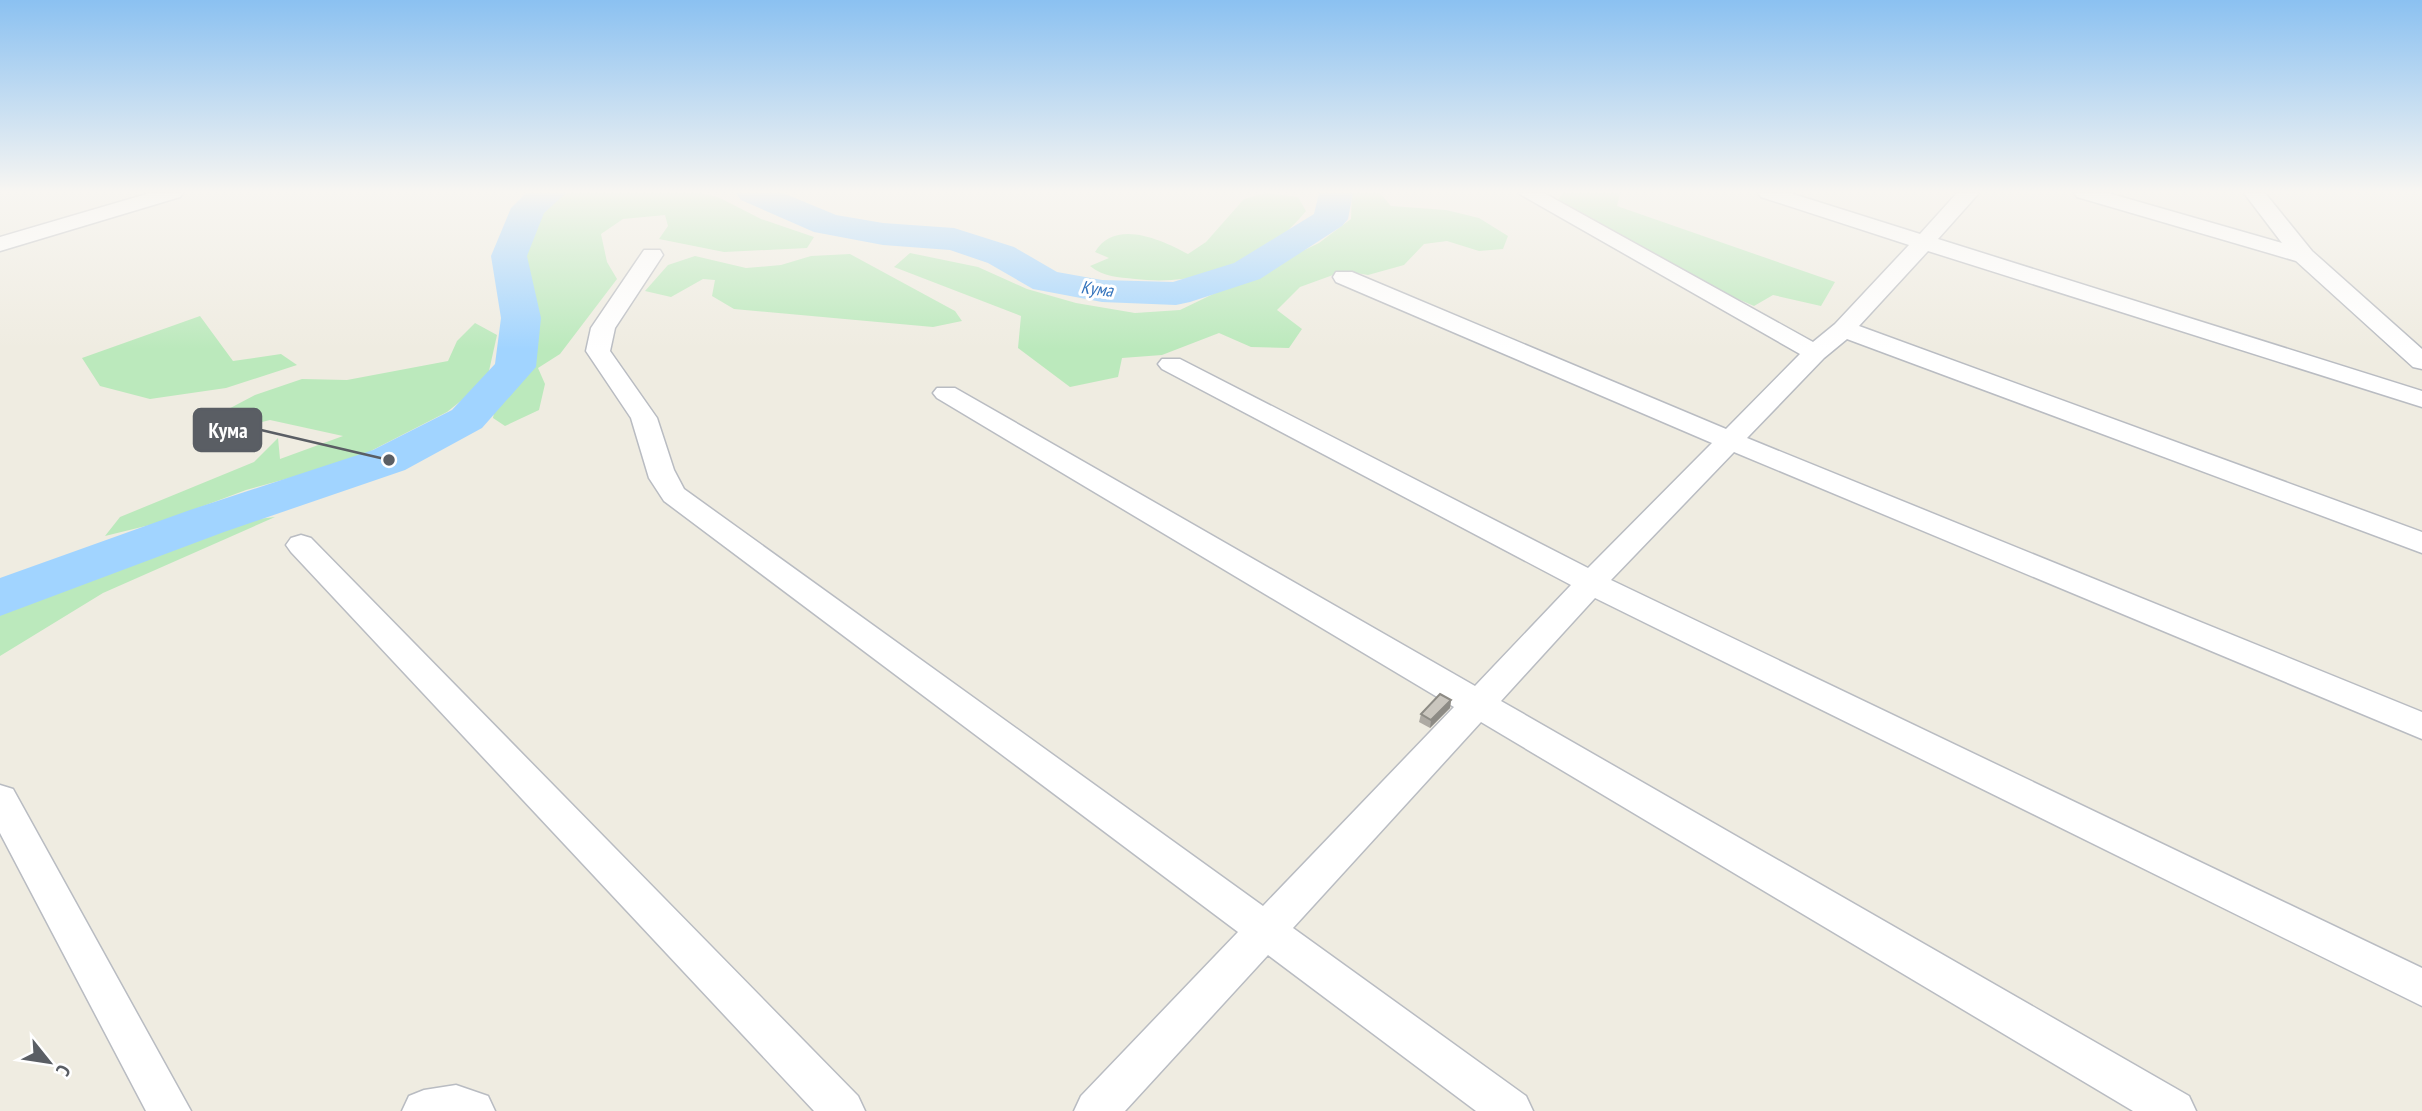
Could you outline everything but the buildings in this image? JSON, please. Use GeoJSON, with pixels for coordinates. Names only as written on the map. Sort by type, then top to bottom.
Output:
{"type":"FeatureCollection","features":[{"type":"Feature","properties":{"kind":"street"},"geometry":{"type":"LineString","coordinates":[[1621,245],[1815,353]]}},
{"type":"Feature","properties":{"kind":"street"},"geometry":{"type":"LineString","coordinates":[[1096,1111],[1591,583],[1815,353],[1844,330],[1919,245]]}},
{"type":"Feature","properties":{"kind":"street"},"geometry":{"type":"LineString","coordinates":[[1930,245],[2422,399]]}},
{"type":"Feature","properties":{"kind":"street"},"geometry":{"type":"LineString","coordinates":[[2264,245],[2304,256]]}},
{"type":"Feature","properties":{"kind":"street"},"geometry":{"type":"LineString","coordinates":[[2295,245],[2304,256],[2422,362]]}},
{"type":"Feature","properties":{"kind":"street"},"geometry":{"type":"LineString","coordinates":[[652,255],[603,327],[598,351],[632,396],[650,430],[661,478],[674,495],[1511,1111]]}},
{"type":"Feature","properties":{"kind":"street"},"geometry":{"type":"LineString","coordinates":[[1344,277],[1731,441],[2422,726]]}},
{"type":"Feature","properties":{"kind":"street"},"geometry":{"type":"LineString","coordinates":[[1844,330],[2422,542]]}},
{"type":"Feature","properties":{"kind":"street"},"geometry":{"type":"LineString","coordinates":[[1171,364],[1591,583],[2422,988]]}},
{"type":"Feature","properties":{"kind":"street"},"geometry":{"type":"LineString","coordinates":[[946,393],[2174,1111]]}},
{"type":"Feature","properties":{"kind":"street"},"geometry":{"type":"LineString","coordinates":[[301,545],[843,1111]]}},
{"type":"Feature","properties":{"kind":"street"},"geometry":{"type":"LineString","coordinates":[[0,799],[169,1111]]}},
{"type":"Feature","properties":{"kind":"street"},"geometry":{"type":"LineString","coordinates":[[424,1111],[456,1106],[473,1111]]}},
{"type":"Feature","properties":{"kind":"green space"},"geometry":{"type":"Polygon","coordinates":[[[521,245],[603,245],[607,262],[617,279],[560,354],[538,368],[545,384],[539,410],[505,426],[493,418],[496,401],[526,365],[530,331],[517,257],[521,245]]]}},
{"type":"Feature","properties":{"kind":"green space"},"geometry":{"type":"Polygon","coordinates":[[[688,245],[809,245],[807,248],[724,252],[688,245]]]}},
{"type":"Feature","properties":{"kind":"green space"},"geometry":{"type":"Polygon","coordinates":[[[1101,245],[1169,245],[1188,254],[1202,245],[1270,245],[1229,267],[1183,279],[1111,276],[1090,266],[1109,258],[1095,252],[1101,245]]]}},
{"type":"Feature","properties":{"kind":"green space"},"geometry":{"type":"Polygon","coordinates":[[[1315,245],[1423,245],[1404,265],[1368,275],[1344,271],[1300,287],[1277,310],[1302,329],[1289,348],[1251,347],[1219,333],[1162,355],[1122,358],[1118,377],[1070,387],[1018,348],[1021,316],[894,267],[910,253],[978,267],[1027,289],[1076,303],[1135,313],[1180,310],[1315,245]]]}},
{"type":"Feature","properties":{"kind":"green space"},"geometry":{"type":"Polygon","coordinates":[[[1459,245],[1505,245],[1503,249],[1479,251],[1459,245]]]}},
{"type":"Feature","properties":{"kind":"green space"},"geometry":{"type":"Polygon","coordinates":[[[1635,245],[1728,245],[1835,282],[1821,306],[1773,295],[1754,306],[1703,284],[1635,245]]]}},
{"type":"Feature","properties":{"kind":"green space"},"geometry":{"type":"Polygon","coordinates":[[[850,254],[955,311],[962,321],[933,327],[734,309],[712,296],[715,280],[703,279],[671,297],[645,291],[668,265],[695,256],[746,268],[781,265],[811,256],[850,254]]]}},
{"type":"Feature","properties":{"kind":"green space"},"geometry":{"type":"Polygon","coordinates":[[[200,316],[233,361],[281,354],[297,365],[226,388],[150,399],[100,386],[82,358],[200,316]]]}},
{"type":"Feature","properties":{"kind":"green space"},"geometry":{"type":"Polygon","coordinates":[[[475,323],[497,335],[487,380],[447,412],[351,461],[246,490],[158,523],[105,536],[120,517],[254,462],[278,438],[280,459],[343,436],[270,420],[223,432],[219,414],[255,395],[302,379],[347,380],[448,361],[457,341],[475,323]]]}},
{"type":"Feature","properties":{"kind":"green space"},"geometry":{"type":"Polygon","coordinates":[[[275,517],[103,593],[0,656],[0,614],[218,524],[275,517]]]}},
{"type":"Feature","properties":{"kind":"waterway","name":"Кума"},"geometry":{"type":"LineString","coordinates":[[0,598],[36,582],[207,521],[389,460],[467,419],[515,367],[521,318],[509,256],[513,245]]}},
{"type":"Feature","properties":{"kind":"waterway","name":"Кума"},"geometry":{"type":"LineString","coordinates":[[971,245],[1001,255],[1046,281],[1102,291],[1176,294],[1247,271],[1289,245]]}},
{"type":"Feature","properties":{"kind":"place","name":"Кума"},"geometry":{"type":"Point","coordinates":[389,460]}}]}
